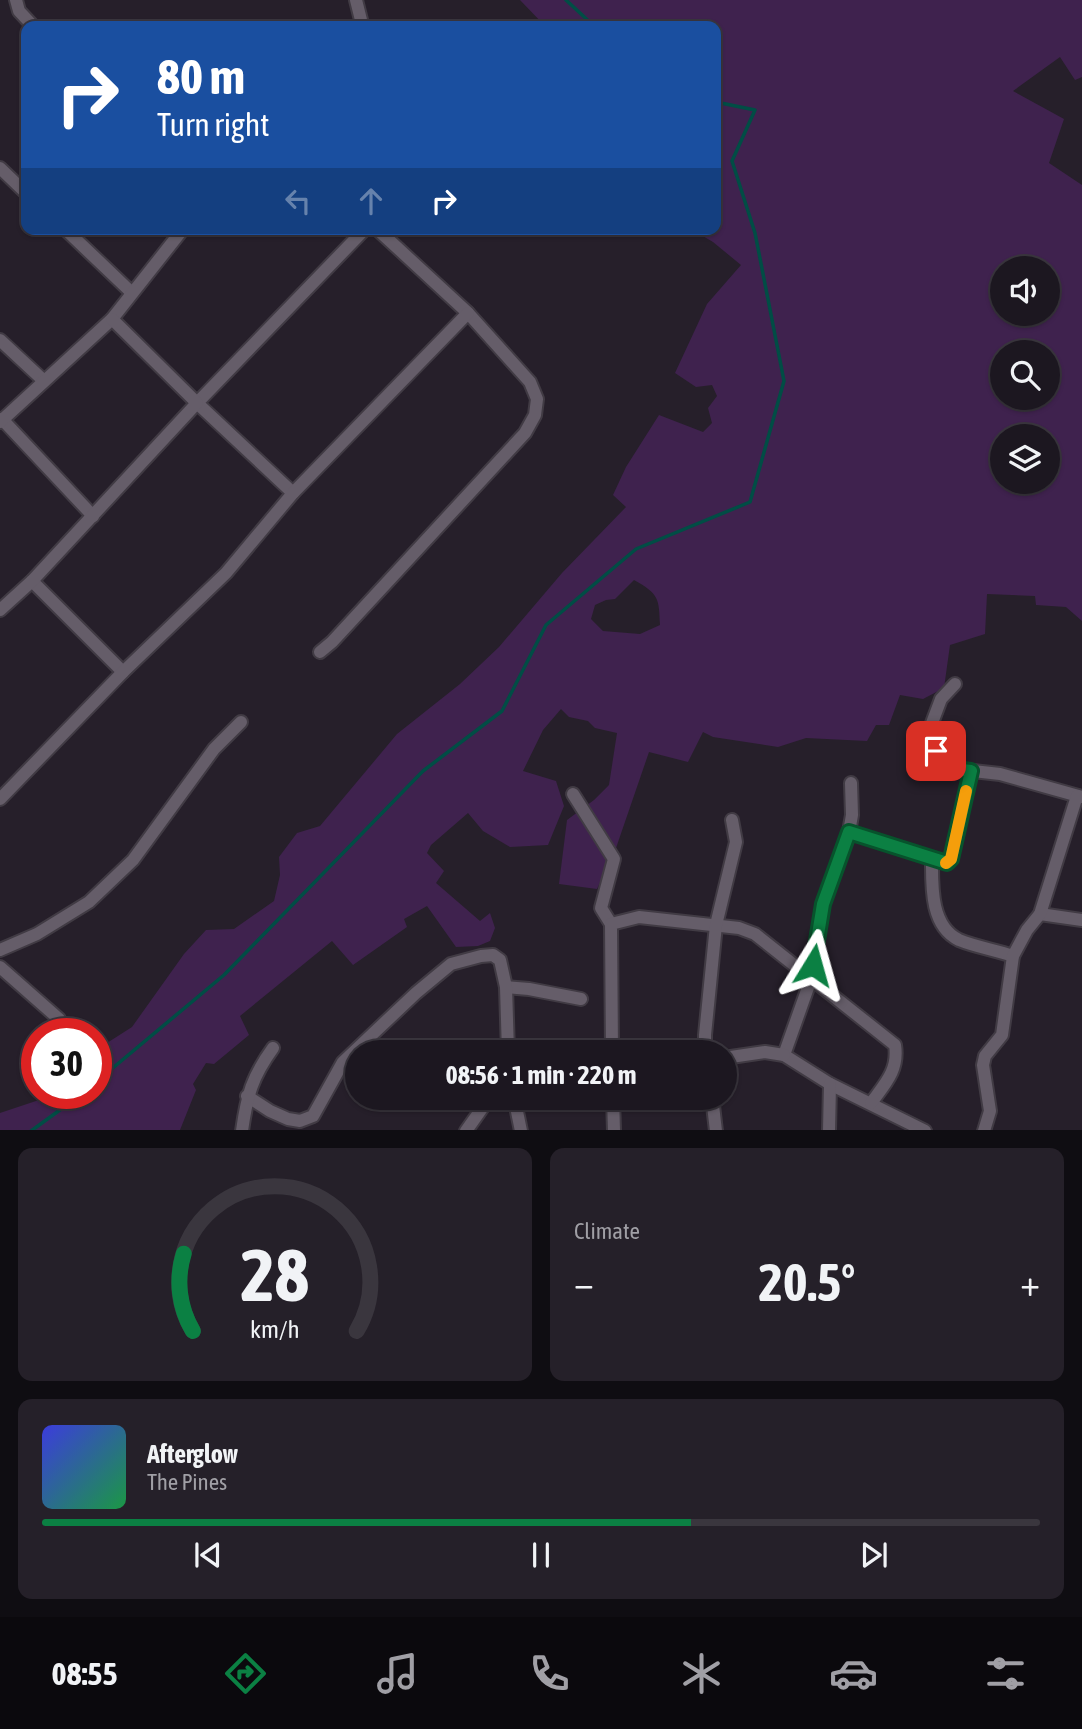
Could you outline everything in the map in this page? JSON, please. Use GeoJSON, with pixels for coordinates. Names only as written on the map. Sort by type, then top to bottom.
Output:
{"type":"FeatureCollection","features":[{"type":"Feature","properties":{"kind":"street"},"geometry":{"type":"LineString","coordinates":[[16,0],[19,11],[28,21]]}},
{"type":"Feature","properties":{"kind":"street"},"geometry":{"type":"LineString","coordinates":[[356,0],[361,21]]}},
{"type":"Feature","properties":{"kind":"street"},"geometry":{"type":"LineString","coordinates":[[0,168],[21,188]]}},
{"type":"Feature","properties":{"kind":"street"},"geometry":{"type":"LineString","coordinates":[[71,235],[131,292]]}},
{"type":"Feature","properties":{"kind":"street"},"geometry":{"type":"LineString","coordinates":[[93,516],[1,421],[112,318],[178,235]]}},
{"type":"Feature","properties":{"kind":"street"},"geometry":{"type":"LineString","coordinates":[[0,610],[32,581],[197,403],[359,235]]}},
{"type":"Feature","properties":{"kind":"street"},"geometry":{"type":"LineString","coordinates":[[320,652],[525,433],[535,415],[537,399],[530,382],[468,313],[384,235]]}},
{"type":"Feature","properties":{"kind":"street"},"geometry":{"type":"LineString","coordinates":[[0,799],[123,672],[226,573],[293,493],[468,313]]}},
{"type":"Feature","properties":{"kind":"street"},"geometry":{"type":"LineString","coordinates":[[112,318],[293,493]]}},
{"type":"Feature","properties":{"kind":"street"},"geometry":{"type":"LineString","coordinates":[[0,340],[43,380]]}},
{"type":"Feature","properties":{"kind":"street"},"geometry":{"type":"LineString","coordinates":[[32,581],[123,672]]}},
{"type":"Feature","properties":{"kind":"street"},"geometry":{"type":"LineString","coordinates":[[955,684],[941,699],[932,723],[936,751],[941,762],[955,769],[1000,774],[1080,797],[1040,914],[1027,930],[1013,956],[1002,1035],[985,1056],[983,1065],[990,1111],[984,1130]]}},
{"type":"Feature","properties":{"kind":"street"},"geometry":{"type":"LineString","coordinates":[[0,950],[37,934],[89,902],[107,885],[133,860],[214,749],[241,722]]}},
{"type":"Feature","properties":{"kind":"street"},"geometry":{"type":"LineString","coordinates":[[849,832],[947,863],[951,859],[971,771]]}},
{"type":"Feature","properties":{"kind":"street"},"geometry":{"type":"LineString","coordinates":[[784,1055],[811,979],[823,904],[849,832],[852,815],[851,783]]}},
{"type":"Feature","properties":{"kind":"street"},"geometry":{"type":"LineString","coordinates":[[573,794],[614,859],[601,908],[611,924],[612,1040]]}},
{"type":"Feature","properties":{"kind":"street"},"geometry":{"type":"LineString","coordinates":[[705,1040],[716,925],[736,842],[732,820]]}},
{"type":"Feature","properties":{"kind":"street"},"geometry":{"type":"LineString","coordinates":[[932,859],[932,897],[941,921],[951,935],[1013,956]]}},
{"type":"Feature","properties":{"kind":"street"},"geometry":{"type":"LineString","coordinates":[[1040,914],[1082,920]]}},
{"type":"Feature","properties":{"kind":"street"},"geometry":{"type":"LineString","coordinates":[[611,924],[639,917],[740,928],[755,934],[895,1045],[897,1059],[893,1072],[871,1103]]}},
{"type":"Feature","properties":{"kind":"street"},"geometry":{"type":"LineString","coordinates":[[247,1096],[288,1119],[300,1121],[313,1115],[343,1062],[416,993],[452,964],[481,956],[493,955],[500,960],[506,987],[508,1040]]}},
{"type":"Feature","properties":{"kind":"street"},"geometry":{"type":"LineString","coordinates":[[0,967],[58,1018]]}},
{"type":"Feature","properties":{"kind":"street"},"geometry":{"type":"LineString","coordinates":[[506,987],[581,999]]}},
{"type":"Feature","properties":{"kind":"street"},"geometry":{"type":"LineString","coordinates":[[242,1130],[247,1096],[260,1067],[273,1048]]}},
{"type":"Feature","properties":{"kind":"street"},"geometry":{"type":"LineString","coordinates":[[737,1056],[765,1052],[784,1055],[830,1084],[925,1130]]}},
{"type":"Feature","properties":{"kind":"street"},"geometry":{"type":"LineString","coordinates":[[829,1130],[830,1084]]}},
{"type":"Feature","properties":{"kind":"street"},"geometry":{"type":"LineString","coordinates":[[466,1130],[481,1110]]}},
{"type":"Feature","properties":{"kind":"street"},"geometry":{"type":"LineString","coordinates":[[517,1110],[521,1130]]}},
{"type":"Feature","properties":{"kind":"street"},"geometry":{"type":"LineString","coordinates":[[613,1110],[614,1130]]}},
{"type":"Feature","properties":{"kind":"street"},"geometry":{"type":"LineString","coordinates":[[714,1110],[716,1130]]}},
{"type":"Feature","properties":{"kind":"shaded area"},"geometry":{"type":"Polygon","coordinates":[[[520,0],[1082,0],[1082,77],[1075,80],[1060,57],[1013,91],[1064,119],[1049,163],[1082,185],[1082,621],[1066,607],[1036,605],[1035,596],[987,594],[985,634],[950,645],[944,688],[923,699],[900,695],[889,725],[876,725],[867,741],[806,738],[778,747],[713,737],[703,732],[688,762],[649,752],[616,848],[597,889],[559,884],[567,820],[609,785],[617,733],[595,728],[588,721],[569,717],[561,709],[543,730],[523,771],[556,781],[564,806],[548,845],[510,847],[483,831],[468,813],[431,845],[427,853],[444,871],[436,883],[480,921],[490,913],[495,928],[490,941],[478,946],[456,947],[427,906],[404,919],[407,927],[353,965],[332,941],[240,1016],[249,1035],[214,1064],[206,1063],[193,1084],[196,1090],[180,1130],[0,1130],[0,1113],[21,1106],[21,1109],[112,1109],[112,1040],[132,1027],[184,954],[206,930],[234,929],[274,901],[280,875],[279,857],[297,833],[320,826],[397,734],[460,684],[499,647],[562,573],[626,507],[613,495],[626,467],[659,415],[703,432],[712,423],[708,408],[717,396],[712,385],[696,387],[675,373],[707,304],[741,265],[701,235],[721,235],[721,21],[540,21],[520,0]],[[634,580],[615,599],[595,605],[591,619],[603,631],[640,634],[660,625],[658,603],[648,589],[634,580]]]}},
{"type":"Feature","properties":{"kind":"waterway"},"geometry":{"type":"LineString","coordinates":[[566,0],[589,21]]}},
{"type":"Feature","properties":{"kind":"waterway"},"geometry":{"type":"LineString","coordinates":[[112,1069],[224,975],[423,771],[502,711],[546,625],[636,549],[750,502],[784,381],[755,233],[732,161],[755,110],[721,103]]}},
{"type":"Feature","properties":{"kind":"waterway"},"geometry":{"type":"LineString","coordinates":[[32,1130],[61,1109]]}},
{"type":"Feature","properties":{"kind":"slow traffic"},"geometry":{"type":"LineString","coordinates":[[946,863],[951,859],[966,791]]}},
{"type":"Feature","properties":{"kind":"route"},"geometry":{"type":"LineString","coordinates":[[813,965],[823,904],[849,832],[947,863],[951,859],[971,771],[955,769],[941,762],[936,751]]}}]}
